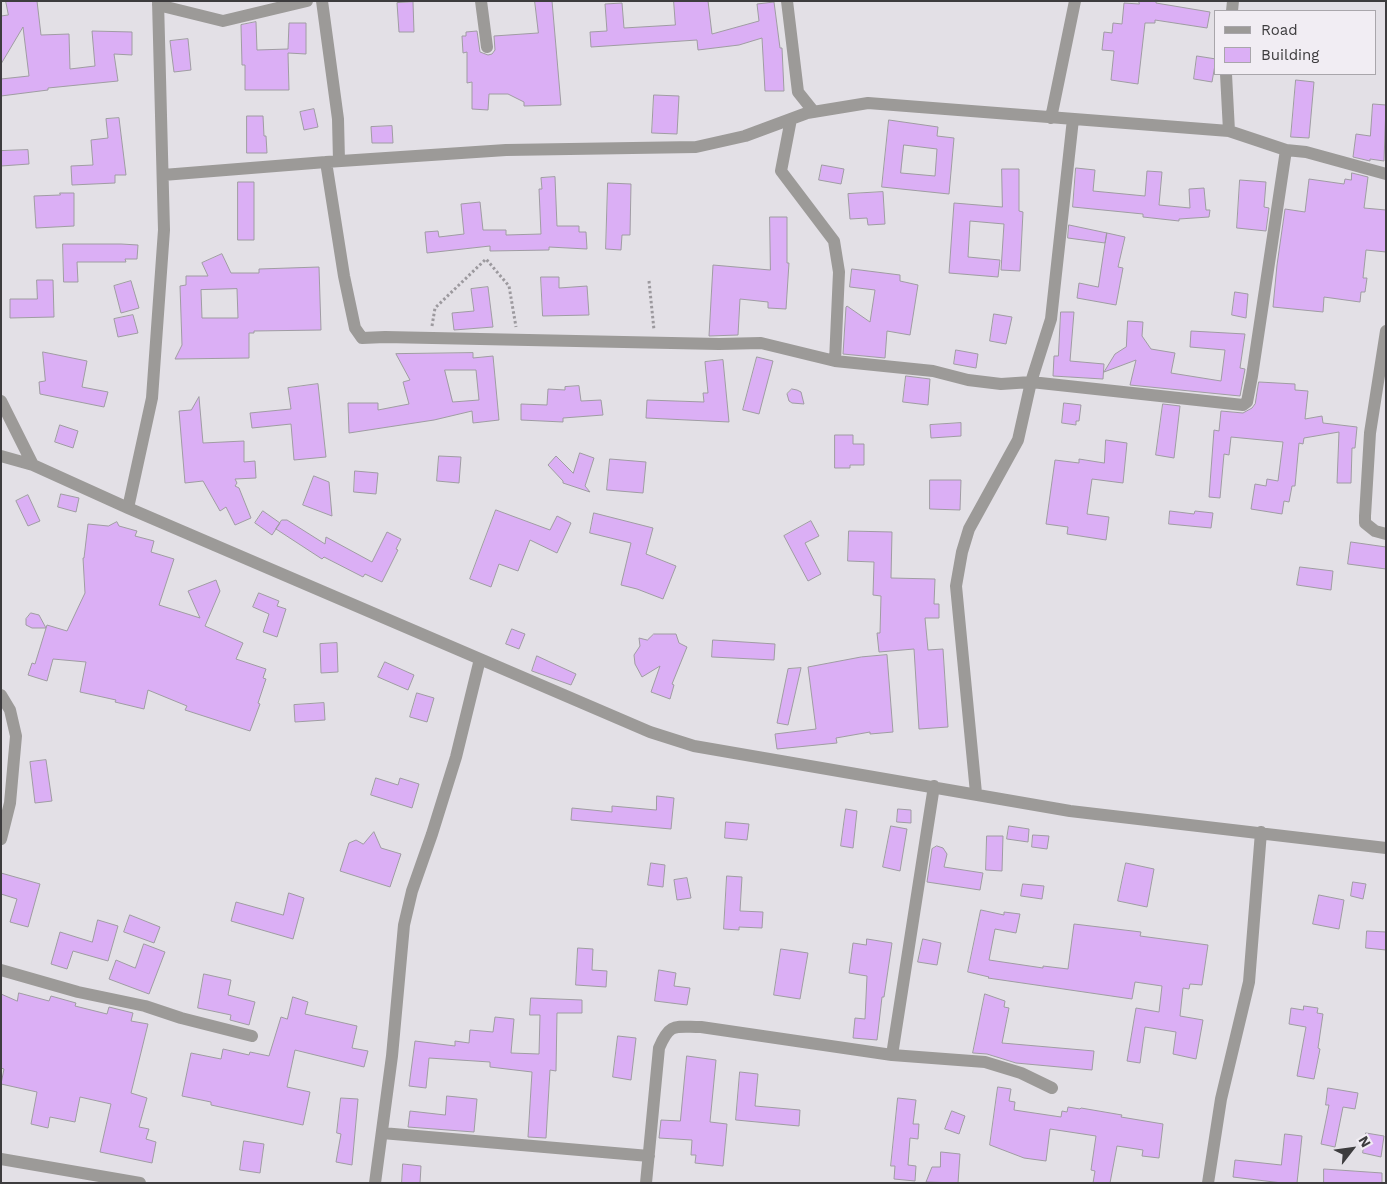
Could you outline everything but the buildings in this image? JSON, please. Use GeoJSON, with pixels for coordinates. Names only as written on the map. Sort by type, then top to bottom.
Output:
{"type":"FeatureCollection","features":[{"type":"Feature","properties":{"kind":"street"},"geometry":{"type":"LineString","coordinates":[[128,508],[152,398],[164,230],[158,3],[223,21],[307,1]]}},
{"type":"Feature","properties":{"kind":"street"},"geometry":{"type":"LineString","coordinates":[[322,1],[338,119],[339,161]]}},
{"type":"Feature","properties":{"kind":"street"},"geometry":{"type":"LineString","coordinates":[[481,1],[487,47]]}},
{"type":"Feature","properties":{"kind":"street"},"geometry":{"type":"LineString","coordinates":[[787,1],[798,92],[814,112]]}},
{"type":"Feature","properties":{"kind":"street"},"geometry":{"type":"LineString","coordinates":[[1051,118],[1075,1]]}},
{"type":"Feature","properties":{"kind":"street"},"geometry":{"type":"LineString","coordinates":[[1226,75],[1229,131]]}},
{"type":"Feature","properties":{"kind":"street"},"geometry":{"type":"LineString","coordinates":[[163,175],[506,150],[696,147],[745,136],[814,112],[868,103],[1229,131],[1286,150],[1306,152],[1386,174]]}},
{"type":"Feature","properties":{"kind":"street"},"geometry":{"type":"LineString","coordinates":[[791,119],[781,170],[834,241],[839,272],[835,361]]}},
{"type":"Feature","properties":{"kind":"street"},"geometry":{"type":"LineString","coordinates":[[976,793],[956,586],[962,552],[969,529],[1018,440],[1031,382],[1051,320],[1073,119]]}},
{"type":"Feature","properties":{"kind":"street"},"geometry":{"type":"LineString","coordinates":[[326,162],[344,276],[355,328],[362,338],[719,344],[761,343],[835,361],[933,371],[968,380],[1001,384],[1031,382],[1243,405],[1247,402],[1286,150]]}},
{"type":"Feature","properties":{"kind":"street"},"geometry":{"type":"LineString","coordinates":[[1386,331],[1370,434],[1365,516],[1365,523],[1375,531],[1386,534]]}},
{"type":"Feature","properties":{"kind":"street"},"geometry":{"type":"LineString","coordinates":[[1,401],[33,464]]}},
{"type":"Feature","properties":{"kind":"street"},"geometry":{"type":"LineString","coordinates":[[1,456],[33,464],[128,508],[650,732],[694,746],[1070,810],[1386,848]]}},
{"type":"Feature","properties":{"kind":"street"},"geometry":{"type":"LineString","coordinates":[[375,1183],[392,1056],[404,925],[412,891],[456,757],[480,659]]}},
{"type":"Feature","properties":{"kind":"street"},"geometry":{"type":"LineString","coordinates":[[1,695],[10,710],[16,736],[10,803],[2,832]]}},
{"type":"Feature","properties":{"kind":"street"},"geometry":{"type":"LineString","coordinates":[[892,1055],[934,786]]}},
{"type":"Feature","properties":{"kind":"street"},"geometry":{"type":"LineString","coordinates":[[1208,1183],[1221,1099],[1249,982],[1261,832]]}},
{"type":"Feature","properties":{"kind":"street"},"geometry":{"type":"LineString","coordinates":[[1,970],[78,992],[145,1006],[181,1018],[252,1036]]}},
{"type":"Feature","properties":{"kind":"street"},"geometry":{"type":"LineString","coordinates":[[646,1183],[659,1048],[666,1033],[675,1027],[700,1027],[892,1055],[985,1062],[1022,1073],[1052,1088]]}},
{"type":"Feature","properties":{"kind":"street"},"geometry":{"type":"LineString","coordinates":[[382,1133],[648,1156]]}},
{"type":"Feature","properties":{"kind":"street"},"geometry":{"type":"LineString","coordinates":[[1,1159],[140,1183]]}},
{"type":"Feature","properties":{"kind":"path"},"geometry":{"type":"LineString","coordinates":[[429,338],[435,308],[486,259],[509,286],[518,340]]}},
{"type":"Feature","properties":{"kind":"path"},"geometry":{"type":"LineString","coordinates":[[649,281],[655,343]]}}]}
